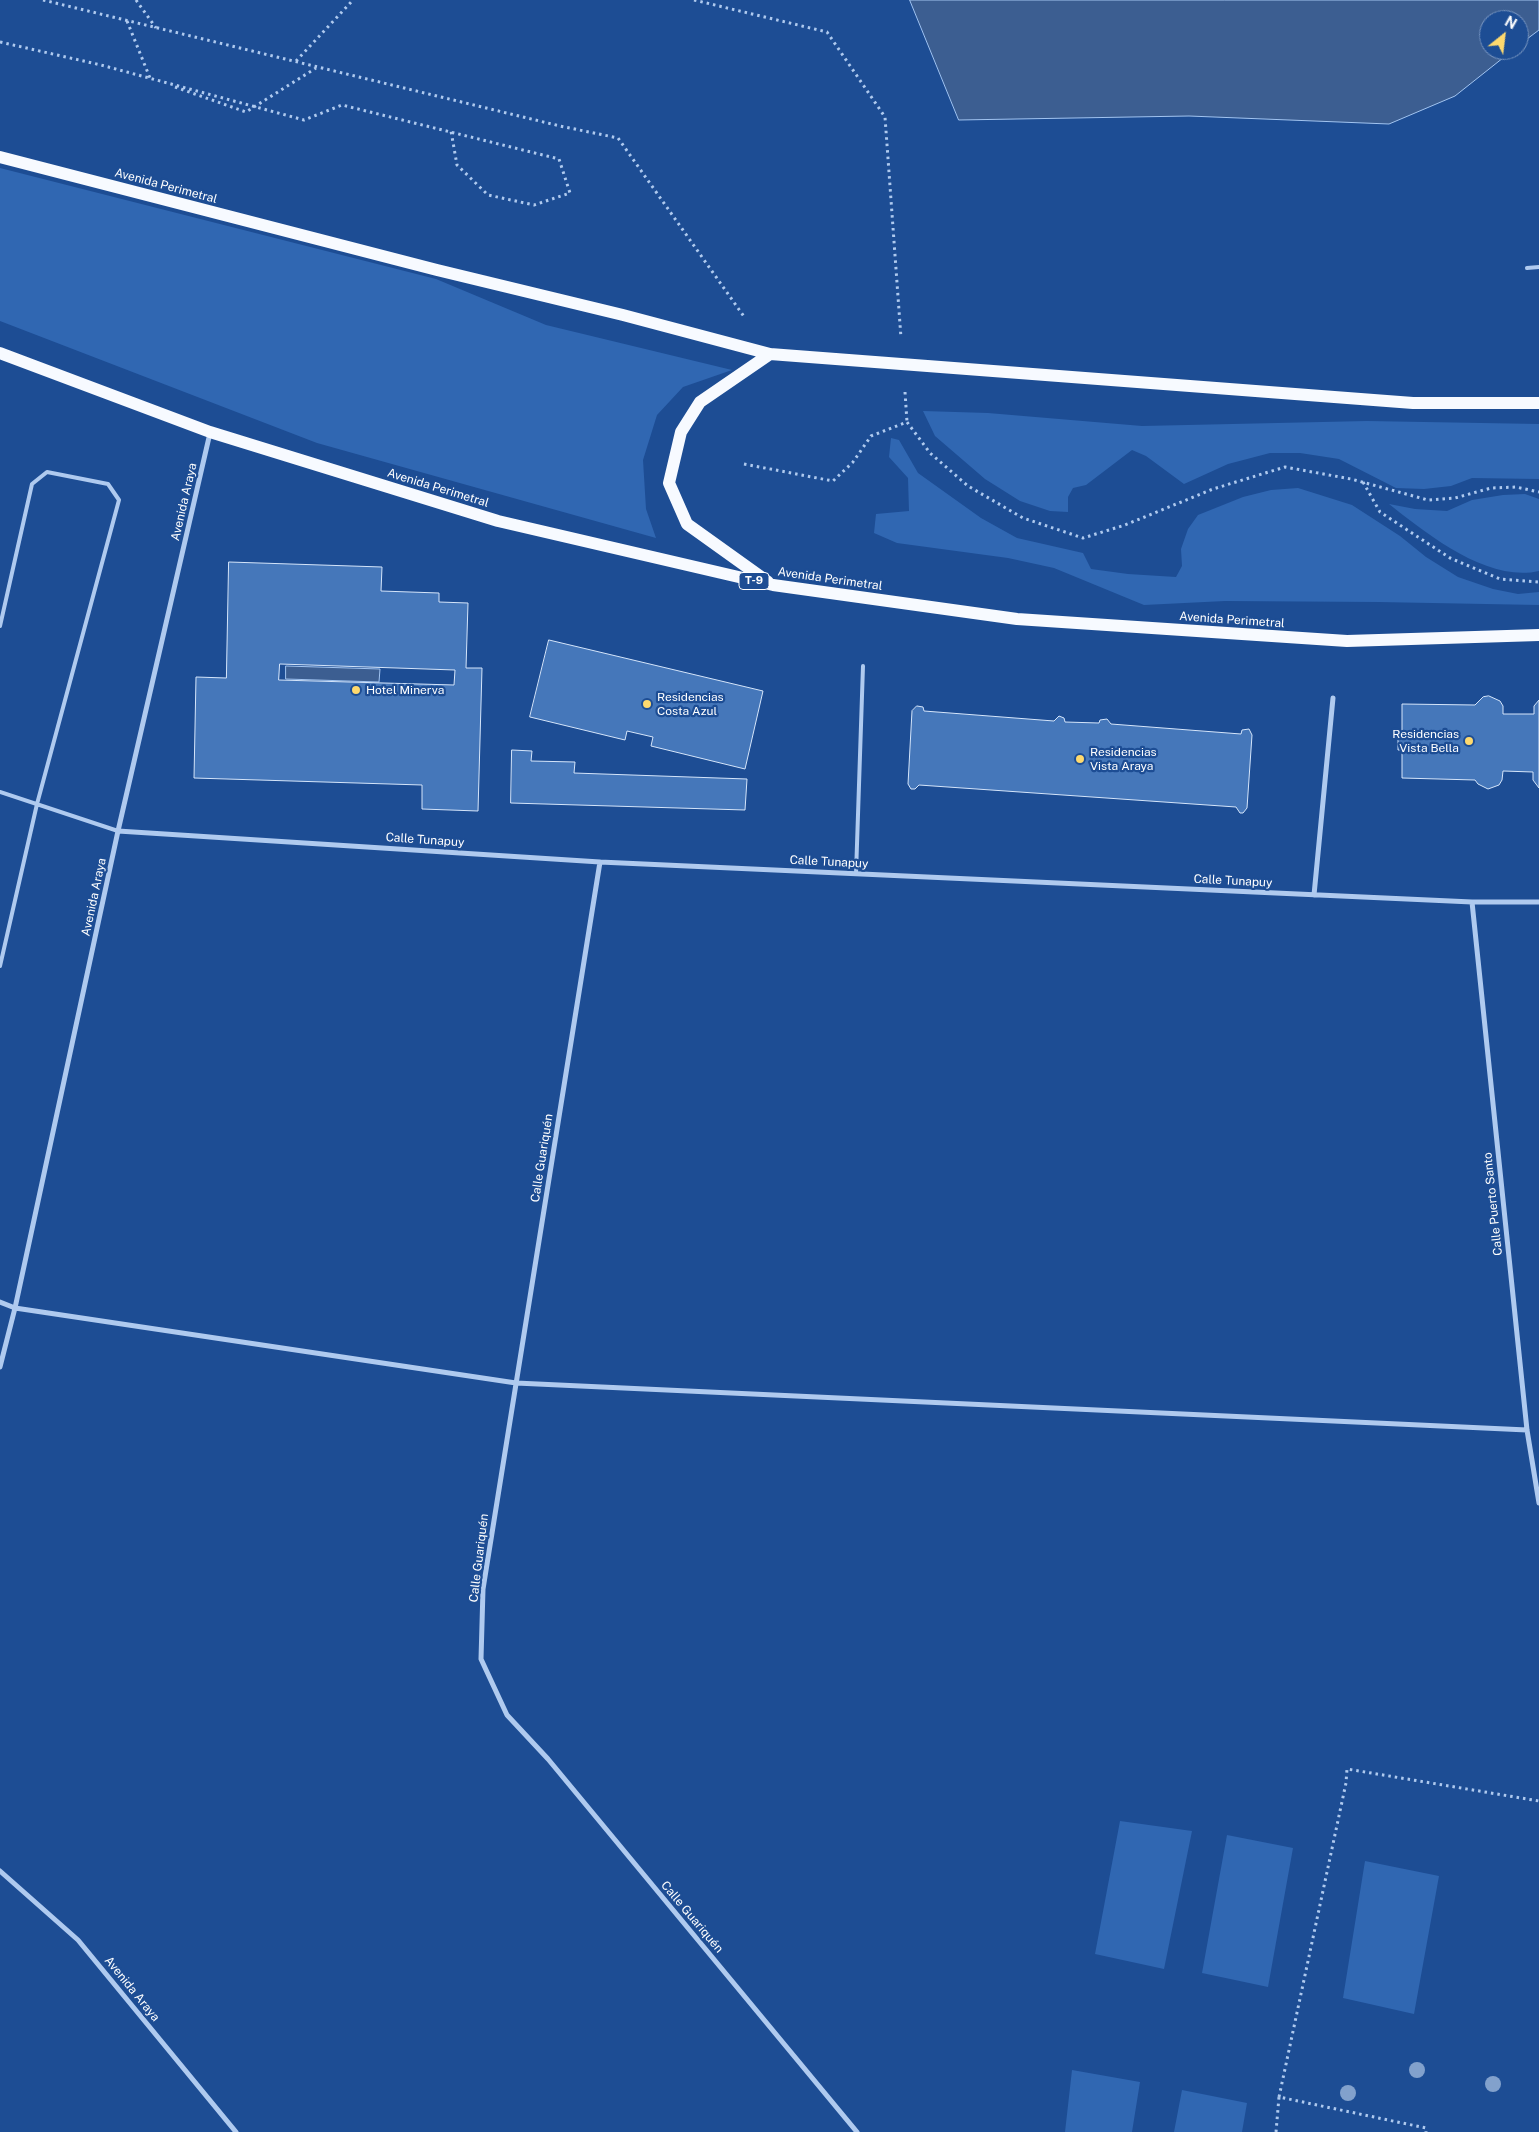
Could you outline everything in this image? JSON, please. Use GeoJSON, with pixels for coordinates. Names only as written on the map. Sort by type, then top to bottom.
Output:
{"type":"FeatureCollection","features":[{"type":"Feature","properties":{"kind":"main road","name":"Avenida Perimetral"},"geometry":{"type":"LineString","coordinates":[[0,157],[770,354],[1413,404],[1539,403]]}},
{"type":"Feature","properties":{"kind":"main road","name":"Avenida Perimetral"},"geometry":{"type":"LineString","coordinates":[[0,353],[210,432],[498,521],[773,585],[1017,619],[1328,640],[1539,635]]}},
{"type":"Feature","properties":{"kind":"main road","name":"T-9"},"geometry":{"type":"LineString","coordinates":[[770,354],[700,402],[681,432],[669,483],[687,524],[773,585]]}},
{"type":"Feature","properties":{"kind":"street","name":"Avenida Araya"},"geometry":{"type":"LineString","coordinates":[[0,1367],[15,1308],[118,831],[210,432]]}},
{"type":"Feature","properties":{"kind":"street"},"geometry":{"type":"LineString","coordinates":[[1314,895],[1333,698]]}},
{"type":"Feature","properties":{"kind":"street","name":"Calle Tunapuy"},"geometry":{"type":"LineString","coordinates":[[118,831],[600,862],[1472,902],[1539,902]]}},
{"type":"Feature","properties":{"kind":"street","name":"Calle Guariquén"},"geometry":{"type":"LineString","coordinates":[[600,862],[483,1589],[482,1659],[508,1715],[548,1758],[857,2132]]}},
{"type":"Feature","properties":{"kind":"street","name":"Calle Puerto Santo"},"geometry":{"type":"LineString","coordinates":[[1472,902],[1526,1430],[1539,1502]]}},
{"type":"Feature","properties":{"kind":"street"},"geometry":{"type":"LineString","coordinates":[[0,1302],[15,1308],[516,1383],[1526,1430]]}},
{"type":"Feature","properties":{"kind":"street","name":"Avenida Araya"},"geometry":{"type":"LineString","coordinates":[[0,1871],[78,1940],[236,2132]]}},
{"type":"Feature","properties":{"kind":"lane"},"geometry":{"type":"LineString","coordinates":[[1527,268],[1539,267]]}},
{"type":"Feature","properties":{"kind":"lane"},"geometry":{"type":"LineString","coordinates":[[0,626],[32,484],[47,472],[108,484],[119,500],[38,804],[0,966]]}},
{"type":"Feature","properties":{"kind":"lane"},"geometry":{"type":"LineString","coordinates":[[856,874],[863,666]]}},
{"type":"Feature","properties":{"kind":"lane"},"geometry":{"type":"LineString","coordinates":[[0,792],[118,831]]}},
{"type":"Feature","properties":{"kind":"path"},"geometry":{"type":"LineString","coordinates":[[37,0],[156,28]]}},
{"type":"Feature","properties":{"kind":"path"},"geometry":{"type":"LineString","coordinates":[[43,0],[618,138],[770,354]]}},
{"type":"Feature","properties":{"kind":"path"},"geometry":{"type":"LineString","coordinates":[[136,0],[156,28]]}},
{"type":"Feature","properties":{"kind":"path"},"geometry":{"type":"LineString","coordinates":[[295,62],[353,0]]}},
{"type":"Feature","properties":{"kind":"path"},"geometry":{"type":"LineString","coordinates":[[694,0],[827,32],[885,116],[907,422],[930,453],[968,486],[1023,518],[1083,538],[1125,525],[1213,488],[1284,467],[1363,482],[1428,500],[1455,498],[1491,488],[1516,487],[1539,492]]}},
{"type":"Feature","properties":{"kind":"path"},"geometry":{"type":"LineString","coordinates":[[127,21],[151,79],[246,112],[317,67]]}},
{"type":"Feature","properties":{"kind":"path"},"geometry":{"type":"LineString","coordinates":[[0,42],[101,65],[304,120],[342,105],[451,131],[560,159],[570,193],[534,205],[488,195],[457,165],[451,131]]}},
{"type":"Feature","properties":{"kind":"path"},"geometry":{"type":"LineString","coordinates":[[744,464],[833,480],[853,462],[871,436],[907,422]]}},
{"type":"Feature","properties":{"kind":"path"},"geometry":{"type":"LineString","coordinates":[[1363,482],[1380,512],[1450,558],[1500,579],[1539,582]]}},
{"type":"Feature","properties":{"kind":"path"},"geometry":{"type":"LineString","coordinates":[[1276,2132],[1279,2097],[1346,1783],[1347,1769],[1539,1801]]}},
{"type":"Feature","properties":{"kind":"path"},"geometry":{"type":"LineString","coordinates":[[1279,2097],[1426,2128],[1426,2132]]}},
{"type":"Feature","properties":{"kind":"shaded area"},"geometry":{"type":"Polygon","coordinates":[[[910,0],[1539,0],[1539,30],[1529,38],[1529,10],[1479,10],[1479,60],[1500,60],[1455,96],[1389,124],[1189,116],[959,120],[910,0]]]}},
{"type":"Feature","properties":{"kind":"shaded area"},"geometry":{"type":"Polygon","coordinates":[[[0,168],[436,279],[546,325],[732,370],[683,387],[657,415],[643,460],[646,509],[656,538],[317,443],[0,321],[0,168]]]}},
{"type":"Feature","properties":{"kind":"shaded area"},"geometry":{"type":"Polygon","coordinates":[[[923,411],[988,413],[1142,426],[1367,421],[1539,424],[1539,479],[1472,478],[1451,486],[1424,489],[1396,488],[1339,459],[1300,453],[1270,453],[1228,464],[1184,484],[1146,456],[1132,450],[1086,485],[1073,488],[1068,497],[1068,512],[1050,511],[1020,501],[985,479],[935,436],[923,411]]]}},
{"type":"Feature","properties":{"kind":"shaded area"},"geometry":{"type":"Polygon","coordinates":[[[891,438],[899,440],[918,473],[981,518],[1017,538],[1083,553],[1091,569],[1128,574],[1176,577],[1182,566],[1181,549],[1188,529],[1198,515],[1243,497],[1271,490],[1298,488],[1352,505],[1458,577],[1493,589],[1518,594],[1539,592],[1539,605],[1225,601],[1144,605],[1054,568],[1008,558],[897,543],[874,533],[876,514],[909,511],[908,478],[889,457],[891,438]]]}},
{"type":"Feature","properties":{"kind":"shaded area"},"geometry":{"type":"Polygon","coordinates":[[[1525,494],[1539,499],[1539,571],[1519,573],[1499,570],[1459,553],[1421,529],[1389,504],[1415,509],[1447,511],[1472,500],[1525,494]]]}},
{"type":"Feature","properties":{"kind":"shaded area"},"geometry":{"type":"Polygon","coordinates":[[[286,666],[380,669],[379,682],[286,679],[286,666]]]}},
{"type":"Feature","properties":{"kind":"shaded area"},"geometry":{"type":"Polygon","coordinates":[[[1120,1821],[1192,1831],[1164,1969],[1095,1954],[1120,1821]]]}},
{"type":"Feature","properties":{"kind":"shaded area"},"geometry":{"type":"Polygon","coordinates":[[[1227,1835],[1293,1848],[1268,1987],[1202,1973],[1227,1835]]]}},
{"type":"Feature","properties":{"kind":"shaded area"},"geometry":{"type":"Polygon","coordinates":[[[1365,1861],[1439,1876],[1414,2014],[1343,1998],[1365,1861]]]}},
{"type":"Feature","properties":{"kind":"shaded area"},"geometry":{"type":"Polygon","coordinates":[[[1072,2070],[1140,2082],[1132,2132],[1065,2132],[1072,2070]]]}},
{"type":"Feature","properties":{"kind":"shaded area"},"geometry":{"type":"Polygon","coordinates":[[[1182,2090],[1247,2103],[1242,2132],[1174,2132],[1182,2090]]]}},
{"type":"Feature","properties":{"kind":"building"},"geometry":{"type":"Polygon","coordinates":[[[229,562],[382,567],[381,591],[439,593],[439,602],[468,603],[466,668],[482,668],[478,811],[422,809],[422,785],[194,778],[196,677],[226,678],[229,562]],[[280,664],[279,680],[454,685],[455,670],[280,664]]]}},
{"type":"Feature","properties":{"kind":"building","name":"Residencias Costa Azul"},"geometry":{"type":"Polygon","coordinates":[[[549,640],[763,691],[745,769],[651,746],[653,737],[627,731],[625,740],[530,717],[549,640]]]}},
{"type":"Feature","properties":{"kind":"building","name":"Residencias Vista Bella"},"geometry":{"type":"Polygon","coordinates":[[[1489,696],[1500,701],[1503,706],[1503,714],[1534,714],[1534,706],[1539,700],[1539,788],[1533,780],[1533,772],[1503,771],[1502,780],[1499,785],[1488,789],[1478,784],[1475,780],[1402,778],[1402,750],[1398,750],[1398,732],[1402,732],[1402,704],[1475,705],[1483,697],[1489,696]]]}},
{"type":"Feature","properties":{"kind":"building","name":"Residencias Vista Araya"},"geometry":{"type":"Polygon","coordinates":[[[917,706],[923,707],[924,711],[1054,721],[1059,716],[1064,718],[1065,722],[1099,723],[1100,720],[1107,719],[1111,724],[1241,734],[1242,730],[1249,729],[1252,735],[1247,808],[1243,813],[1240,813],[1236,807],[919,785],[915,789],[911,789],[908,784],[912,711],[917,706]]]}},
{"type":"Feature","properties":{"kind":"building"},"geometry":{"type":"Polygon","coordinates":[[[512,750],[532,751],[531,761],[575,762],[574,773],[747,779],[745,810],[511,803],[512,750]]]}},
{"type":"Feature","properties":{"kind":"place","name":"Hotel Minerva"},"geometry":{"type":"Point","coordinates":[356,690]}},
{"type":"Feature","properties":{"kind":"place","name":"Residencias Costa Azul"},"geometry":{"type":"Point","coordinates":[647,704]}},
{"type":"Feature","properties":{"kind":"place","name":"Residencias Vista Bella"},"geometry":{"type":"Point","coordinates":[1469,741]}},
{"type":"Feature","properties":{"kind":"place","name":"Residencias Vista Araya"},"geometry":{"type":"Point","coordinates":[1080,759]}}]}
